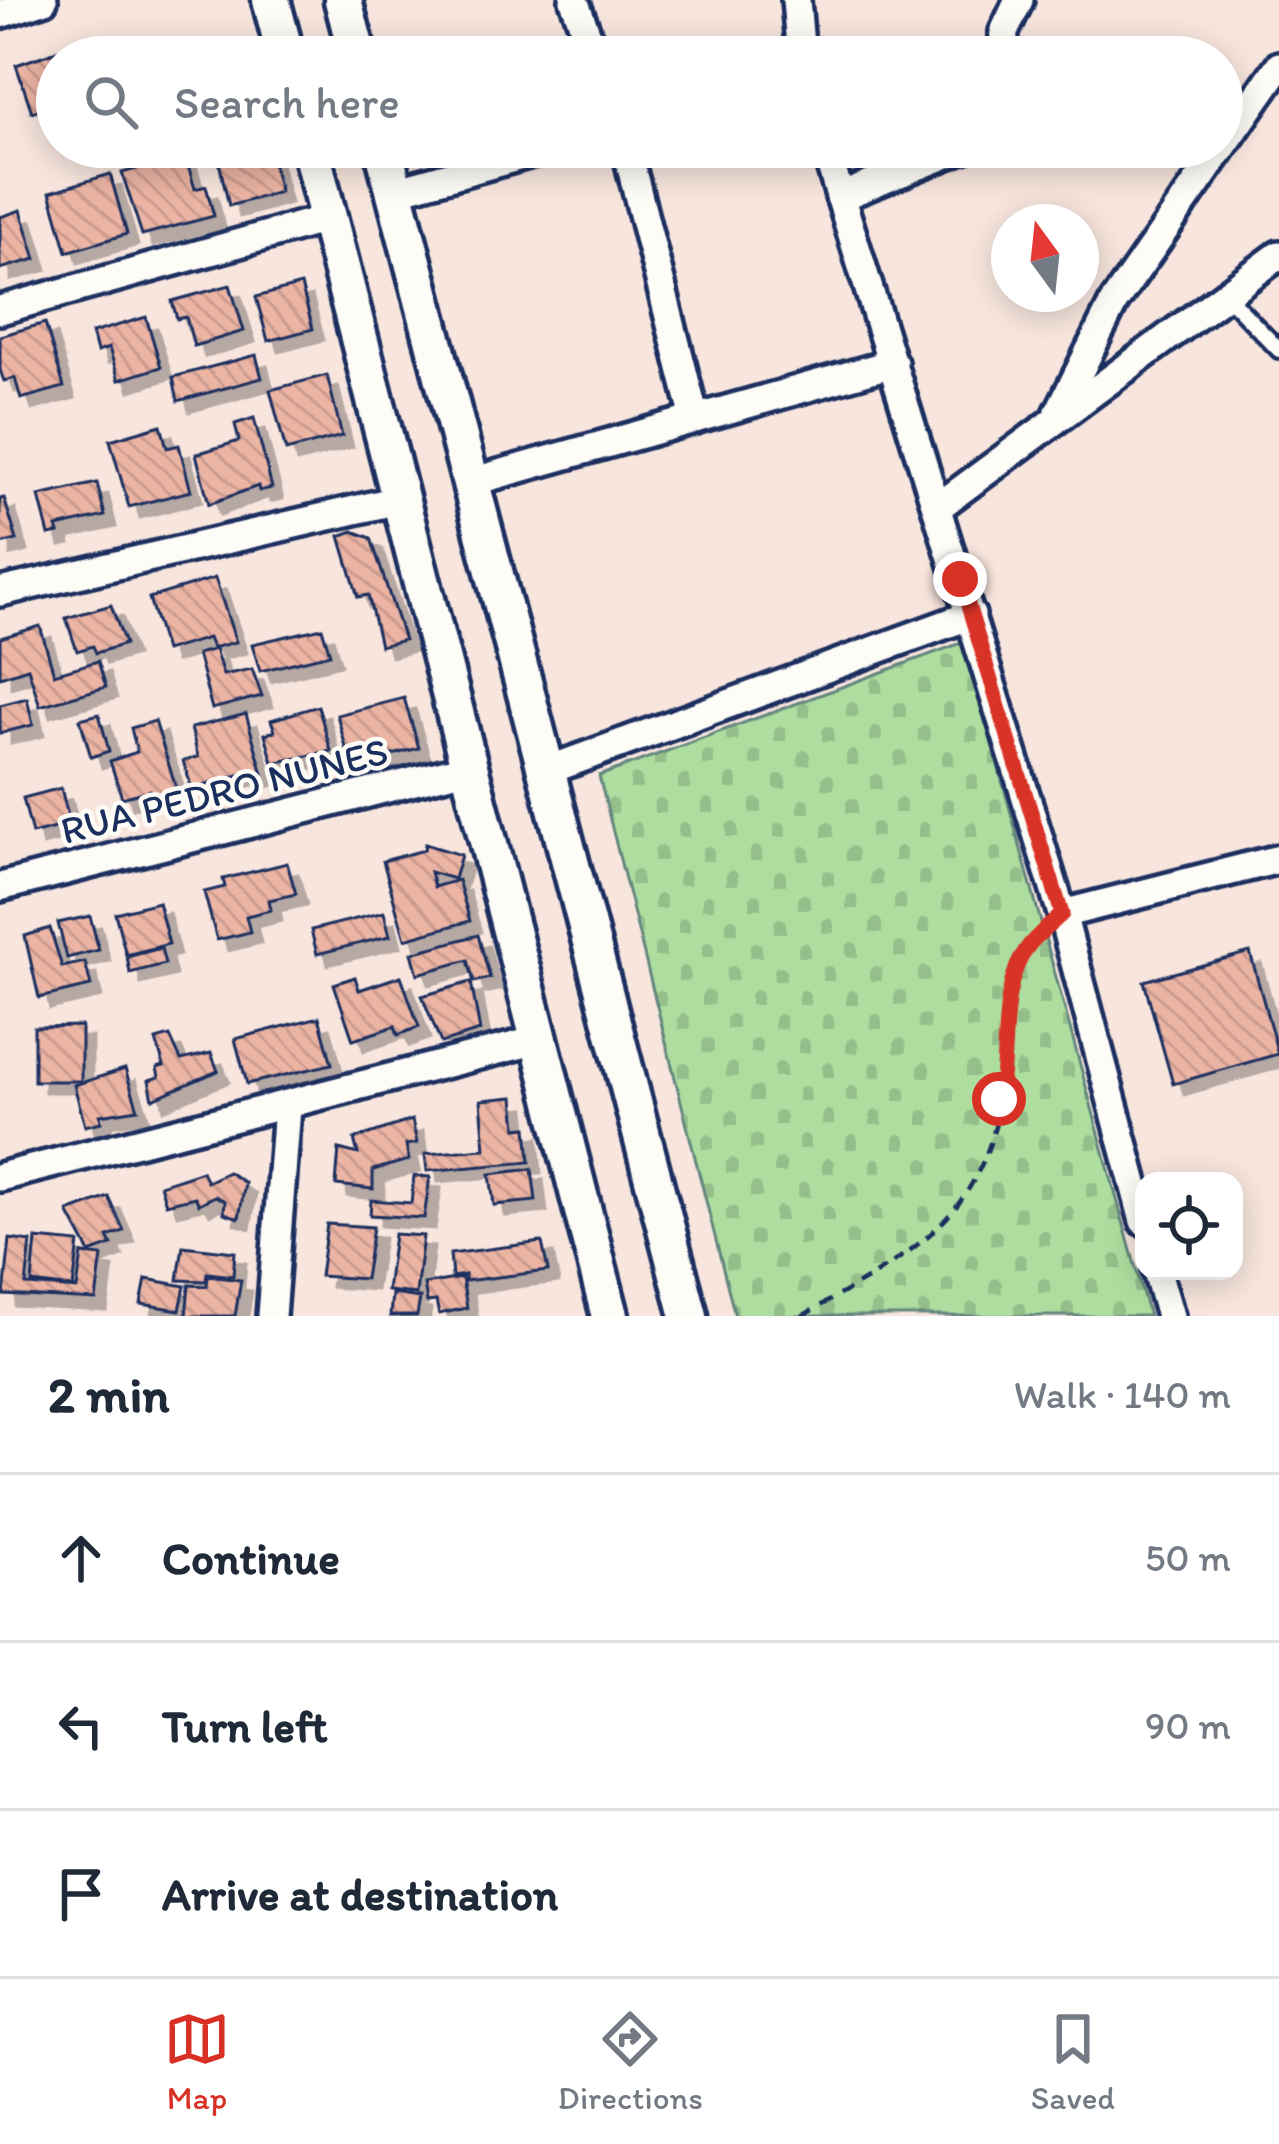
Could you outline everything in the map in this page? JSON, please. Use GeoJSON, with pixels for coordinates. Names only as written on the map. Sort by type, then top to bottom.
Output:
{"type":"FeatureCollection","features":[{"type":"Feature","properties":{"kind":"main road"},"geometry":{"type":"LineString","coordinates":[[271,0],[280,36]]}},
{"type":"Feature","properties":{"kind":"main road"},"geometry":{"type":"LineString","coordinates":[[343,0],[352,36]]}},
{"type":"Feature","properties":{"kind":"main road"},"geometry":{"type":"LineString","coordinates":[[316,168],[610,1316]]}},
{"type":"Feature","properties":{"kind":"main road"},"geometry":{"type":"LineString","coordinates":[[389,168],[689,1316]]}},
{"type":"Feature","properties":{"kind":"street"},"geometry":{"type":"LineString","coordinates":[[0,14],[43,0]]}},
{"type":"Feature","properties":{"kind":"street"},"geometry":{"type":"LineString","coordinates":[[574,0],[587,36]]}},
{"type":"Feature","properties":{"kind":"street"},"geometry":{"type":"LineString","coordinates":[[796,0],[799,36]]}},
{"type":"Feature","properties":{"kind":"street"},"geometry":{"type":"LineString","coordinates":[[1004,36],[1018,0]]}},
{"type":"Feature","properties":{"kind":"street"},"geometry":{"type":"LineString","coordinates":[[1243,117],[1279,66]]}},
{"type":"Feature","properties":{"kind":"street"},"geometry":{"type":"LineString","coordinates":[[395,191],[478,168]]}},
{"type":"Feature","properties":{"kind":"street"},"geometry":{"type":"LineString","coordinates":[[631,168],[695,419]]}},
{"type":"Feature","properties":{"kind":"street"},"geometry":{"type":"LineString","coordinates":[[831,168],[1062,914],[1135,1187]]}},
{"type":"Feature","properties":{"kind":"street"},"geometry":{"type":"LineString","coordinates":[[840,197],[912,168]]}},
{"type":"Feature","properties":{"kind":"street"},"geometry":{"type":"LineString","coordinates":[[1054,419],[1114,302],[1208,168]]}},
{"type":"Feature","properties":{"kind":"street"},"geometry":{"type":"LineString","coordinates":[[0,310],[329,218]]}},
{"type":"Feature","properties":{"kind":"street"},"geometry":{"type":"LineString","coordinates":[[938,507],[1279,255]]}},
{"type":"Feature","properties":{"kind":"street"},"geometry":{"type":"LineString","coordinates":[[471,482],[893,363]]}},
{"type":"Feature","properties":{"kind":"street"},"geometry":{"type":"LineString","coordinates":[[0,592],[398,500]]}},
{"type":"Feature","properties":{"kind":"street"},"geometry":{"type":"LineString","coordinates":[[546,771],[971,615]]}},
{"type":"Feature","properties":{"kind":"street","name":"RUA PEDRO NUNES"},"geometry":{"type":"LineString","coordinates":[[0,886],[466,768]]}},
{"type":"Feature","properties":{"kind":"street"},"geometry":{"type":"LineString","coordinates":[[1062,914],[1279,860]]}},
{"type":"Feature","properties":{"kind":"street"},"geometry":{"type":"LineString","coordinates":[[0,1177],[287,1108],[542,1039]]}},
{"type":"Feature","properties":{"kind":"street"},"geometry":{"type":"LineString","coordinates":[[271,1316],[287,1108]]}},
{"type":"Feature","properties":{"kind":"street"},"geometry":{"type":"LineString","coordinates":[[1159,1280],[1169,1316]]}},
{"type":"Feature","properties":{"kind":"lane"},"geometry":{"type":"LineString","coordinates":[[1227,296],[1279,350]]}},
{"type":"Feature","properties":{"kind":"path"},"geometry":{"type":"LineString","coordinates":[[802,1316],[900,1261],[945,1225],[982,1172],[1007,1062],[1010,991],[1026,949],[1062,914]]}},
{"type":"Feature","properties":{"kind":"green space"},"geometry":{"type":"Polygon","coordinates":[[[964,642],[1135,1265],[1135,1280],[1139,1280],[1149,1316],[735,1316],[599,776],[964,642]]]}},
{"type":"Feature","properties":{"kind":"building"},"geometry":{"type":"Polygon","coordinates":[[[36,58],[36,111],[32,112],[16,65],[36,58]]]}},
{"type":"Feature","properties":{"kind":"building"},"geometry":{"type":"Polygon","coordinates":[[[140,168],[189,168],[195,189],[206,186],[214,216],[142,235],[122,173],[140,168]]]}},
{"type":"Feature","properties":{"kind":"building"},"geometry":{"type":"Polygon","coordinates":[[[220,168],[274,168],[280,192],[229,206],[220,168]]]}},
{"type":"Feature","properties":{"kind":"building"},"geometry":{"type":"Polygon","coordinates":[[[110,174],[127,234],[67,252],[50,192],[110,174]]]}},
{"type":"Feature","properties":{"kind":"building"},"geometry":{"type":"Polygon","coordinates":[[[21,210],[36,259],[0,269],[0,217],[21,210]]]}},
{"type":"Feature","properties":{"kind":"building"},"geometry":{"type":"Polygon","coordinates":[[[230,285],[244,331],[194,346],[186,317],[177,319],[172,301],[230,285]]]}},
{"type":"Feature","properties":{"kind":"building"},"geometry":{"type":"Polygon","coordinates":[[[301,285],[313,329],[268,341],[256,297],[301,285]]]}},
{"type":"Feature","properties":{"kind":"building"},"geometry":{"type":"Polygon","coordinates":[[[146,317],[161,367],[119,380],[109,348],[97,352],[92,333],[146,317]]]}},
{"type":"Feature","properties":{"kind":"building"},"geometry":{"type":"Polygon","coordinates":[[[45,323],[64,387],[21,399],[15,378],[4,381],[0,370],[0,336],[45,323]]]}},
{"type":"Feature","properties":{"kind":"building"},"geometry":{"type":"Polygon","coordinates":[[[256,355],[262,378],[178,401],[173,377],[256,355]]]}},
{"type":"Feature","properties":{"kind":"building"},"geometry":{"type":"Polygon","coordinates":[[[327,375],[342,436],[286,451],[270,390],[327,375]]]}},
{"type":"Feature","properties":{"kind":"building"},"geometry":{"type":"Polygon","coordinates":[[[254,418],[272,488],[259,491],[258,486],[209,504],[196,454],[239,441],[235,424],[254,418]]]}},
{"type":"Feature","properties":{"kind":"building"},"geometry":{"type":"Polygon","coordinates":[[[161,425],[167,448],[179,445],[191,491],[129,507],[110,440],[161,425]]]}},
{"type":"Feature","properties":{"kind":"building"},"geometry":{"type":"Polygon","coordinates":[[[97,483],[105,516],[57,527],[59,533],[49,535],[39,496],[97,483]]]}},
{"type":"Feature","properties":{"kind":"building"},"geometry":{"type":"Polygon","coordinates":[[[4,498],[17,540],[0,544],[0,499],[4,498]]]}},
{"type":"Feature","properties":{"kind":"building"},"geometry":{"type":"Polygon","coordinates":[[[353,531],[371,538],[404,640],[380,646],[368,595],[358,597],[340,536],[353,531]]]}},
{"type":"Feature","properties":{"kind":"building"},"geometry":{"type":"Polygon","coordinates":[[[215,578],[236,642],[212,648],[208,638],[165,651],[149,598],[215,578]]]}},
{"type":"Feature","properties":{"kind":"building"},"geometry":{"type":"Polygon","coordinates":[[[111,605],[125,644],[96,653],[93,646],[77,651],[66,618],[111,605]]]}},
{"type":"Feature","properties":{"kind":"building"},"geometry":{"type":"Polygon","coordinates":[[[40,626],[54,674],[98,661],[106,687],[40,706],[28,668],[0,677],[0,638],[40,626]]]}},
{"type":"Feature","properties":{"kind":"building"},"geometry":{"type":"Polygon","coordinates":[[[322,628],[330,654],[260,671],[252,644],[322,628]]]}},
{"type":"Feature","properties":{"kind":"building"},"geometry":{"type":"Polygon","coordinates":[[[215,649],[223,675],[252,669],[262,696],[212,709],[197,654],[215,649]]]}},
{"type":"Feature","properties":{"kind":"building"},"geometry":{"type":"Polygon","coordinates":[[[27,698],[33,725],[0,733],[0,705],[27,698]]]}},
{"type":"Feature","properties":{"kind":"building"},"geometry":{"type":"Polygon","coordinates":[[[404,698],[419,748],[351,766],[337,715],[404,698]]]}},
{"type":"Feature","properties":{"kind":"building"},"geometry":{"type":"Polygon","coordinates":[[[318,706],[331,751],[273,763],[265,734],[275,731],[271,720],[318,706]]]}},
{"type":"Feature","properties":{"kind":"building"},"geometry":{"type":"Polygon","coordinates":[[[99,714],[109,751],[91,757],[80,719],[99,714]]]}},
{"type":"Feature","properties":{"kind":"building"},"geometry":{"type":"Polygon","coordinates":[[[246,714],[263,774],[246,779],[245,773],[192,789],[183,761],[198,757],[191,728],[246,714]]]}},
{"type":"Feature","properties":{"kind":"building"},"geometry":{"type":"Polygon","coordinates":[[[155,721],[177,791],[152,798],[150,790],[122,798],[110,761],[137,752],[131,728],[155,721]]]}},
{"type":"Feature","properties":{"kind":"building"},"geometry":{"type":"Polygon","coordinates":[[[61,788],[70,824],[32,834],[23,798],[61,788]]]}},
{"type":"Feature","properties":{"kind":"building"},"geometry":{"type":"Polygon","coordinates":[[[425,844],[461,855],[454,879],[430,872],[434,887],[458,880],[470,921],[405,939],[383,861],[424,850],[425,844]]]}},
{"type":"Feature","properties":{"kind":"building"},"geometry":{"type":"Polygon","coordinates":[[[287,863],[296,894],[269,900],[271,910],[246,916],[250,932],[217,940],[204,892],[225,887],[223,879],[287,863]]]}},
{"type":"Feature","properties":{"kind":"building"},"geometry":{"type":"Polygon","coordinates":[[[158,902],[169,944],[126,955],[115,913],[158,902]]]}},
{"type":"Feature","properties":{"kind":"building"},"geometry":{"type":"Polygon","coordinates":[[[384,912],[390,936],[317,954],[311,930],[384,912]]]}},
{"type":"Feature","properties":{"kind":"building"},"geometry":{"type":"Polygon","coordinates":[[[90,916],[99,950],[67,958],[58,923],[90,916]]]}},
{"type":"Feature","properties":{"kind":"building"},"geometry":{"type":"Polygon","coordinates":[[[50,928],[62,967],[85,962],[91,986],[39,998],[25,936],[50,928]]]}},
{"type":"Feature","properties":{"kind":"building"},"geometry":{"type":"Polygon","coordinates":[[[478,935],[490,978],[474,982],[468,960],[418,974],[412,953],[478,935]]]}},
{"type":"Feature","properties":{"kind":"building"},"geometry":{"type":"Polygon","coordinates":[[[161,948],[165,964],[130,973],[127,957],[161,948]]]}},
{"type":"Feature","properties":{"kind":"building"},"geometry":{"type":"Polygon","coordinates":[[[1250,952],[1278,1054],[1173,1084],[1144,981],[1250,952]]]}},
{"type":"Feature","properties":{"kind":"building"},"geometry":{"type":"Polygon","coordinates":[[[401,976],[419,1027],[398,1035],[395,1026],[353,1040],[334,984],[355,977],[359,990],[401,976]]]}},
{"type":"Feature","properties":{"kind":"building"},"geometry":{"type":"Polygon","coordinates":[[[471,982],[480,1031],[441,1043],[422,996],[471,982]]]}},
{"type":"Feature","properties":{"kind":"building"},"geometry":{"type":"Polygon","coordinates":[[[319,1017],[332,1064],[247,1084],[235,1039],[319,1017]]]}},
{"type":"Feature","properties":{"kind":"building"},"geometry":{"type":"Polygon","coordinates":[[[81,1026],[81,1081],[34,1081],[34,1027],[81,1026]]]}},
{"type":"Feature","properties":{"kind":"building"},"geometry":{"type":"Polygon","coordinates":[[[170,1036],[181,1060],[211,1053],[218,1071],[153,1099],[149,1080],[159,1077],[157,1068],[164,1066],[156,1040],[170,1036]]]}},
{"type":"Feature","properties":{"kind":"building"},"geometry":{"type":"Polygon","coordinates":[[[125,1069],[138,1109],[100,1115],[101,1122],[85,1126],[74,1085],[125,1069]]]}},
{"type":"Feature","properties":{"kind":"building"},"geometry":{"type":"Polygon","coordinates":[[[514,1097],[517,1128],[527,1127],[530,1162],[427,1171],[425,1154],[485,1149],[481,1100],[514,1097]]]}},
{"type":"Feature","properties":{"kind":"building"},"geometry":{"type":"Polygon","coordinates":[[[412,1120],[417,1143],[406,1145],[409,1160],[373,1170],[373,1189],[336,1185],[339,1149],[358,1154],[354,1139],[412,1120]]]}},
{"type":"Feature","properties":{"kind":"building"},"geometry":{"type":"Polygon","coordinates":[[[532,1169],[536,1201],[494,1205],[490,1174],[532,1169]]]}},
{"type":"Feature","properties":{"kind":"building"},"geometry":{"type":"Polygon","coordinates":[[[202,1171],[207,1182],[228,1172],[245,1183],[239,1218],[224,1213],[225,1201],[215,1196],[199,1204],[195,1197],[166,1204],[160,1185],[202,1171]]]}},
{"type":"Feature","properties":{"kind":"building"},"geometry":{"type":"Polygon","coordinates":[[[414,1176],[430,1177],[424,1218],[370,1215],[371,1200],[411,1203],[414,1176]]]}},
{"type":"Feature","properties":{"kind":"building"},"geometry":{"type":"Polygon","coordinates":[[[109,1197],[124,1231],[108,1237],[112,1245],[90,1253],[68,1212],[109,1197]]]}},
{"type":"Feature","properties":{"kind":"building"},"geometry":{"type":"Polygon","coordinates":[[[327,1224],[373,1227],[365,1279],[320,1276],[327,1224]]]}},
{"type":"Feature","properties":{"kind":"building"},"geometry":{"type":"Polygon","coordinates":[[[394,1234],[423,1236],[416,1294],[387,1291],[394,1234]]]}},
{"type":"Feature","properties":{"kind":"building"},"geometry":{"type":"Polygon","coordinates":[[[10,1239],[31,1242],[26,1285],[77,1289],[82,1254],[102,1256],[96,1300],[4,1295],[10,1239]]]}},
{"type":"Feature","properties":{"kind":"building"},"geometry":{"type":"Polygon","coordinates":[[[36,1239],[79,1243],[73,1288],[32,1283],[36,1239]]]}},
{"type":"Feature","properties":{"kind":"building"},"geometry":{"type":"Polygon","coordinates":[[[542,1242],[548,1271],[465,1281],[465,1275],[452,1277],[450,1254],[542,1242]]]}},
{"type":"Feature","properties":{"kind":"building"},"geometry":{"type":"Polygon","coordinates":[[[183,1246],[235,1252],[233,1276],[207,1273],[206,1281],[178,1280],[183,1246]]]}},
{"type":"Feature","properties":{"kind":"building"},"geometry":{"type":"Polygon","coordinates":[[[208,1276],[241,1280],[235,1316],[186,1316],[189,1285],[207,1286],[208,1276]]]}},
{"type":"Feature","properties":{"kind":"building"},"geometry":{"type":"Polygon","coordinates":[[[462,1278],[467,1308],[439,1314],[436,1301],[427,1302],[424,1284],[462,1278]]]}},
{"type":"Feature","properties":{"kind":"building"},"geometry":{"type":"Polygon","coordinates":[[[146,1279],[185,1286],[180,1310],[141,1304],[146,1279]]]}},
{"type":"Feature","properties":{"kind":"building"},"geometry":{"type":"Polygon","coordinates":[[[392,1294],[420,1298],[417,1316],[390,1316],[392,1294]]]}},
{"type":"Feature","properties":{"kind":"route"},"geometry":{"type":"LineString","coordinates":[[960,579],[1062,914],[1026,949],[1010,991],[1007,1062],[999,1099]]}}]}
